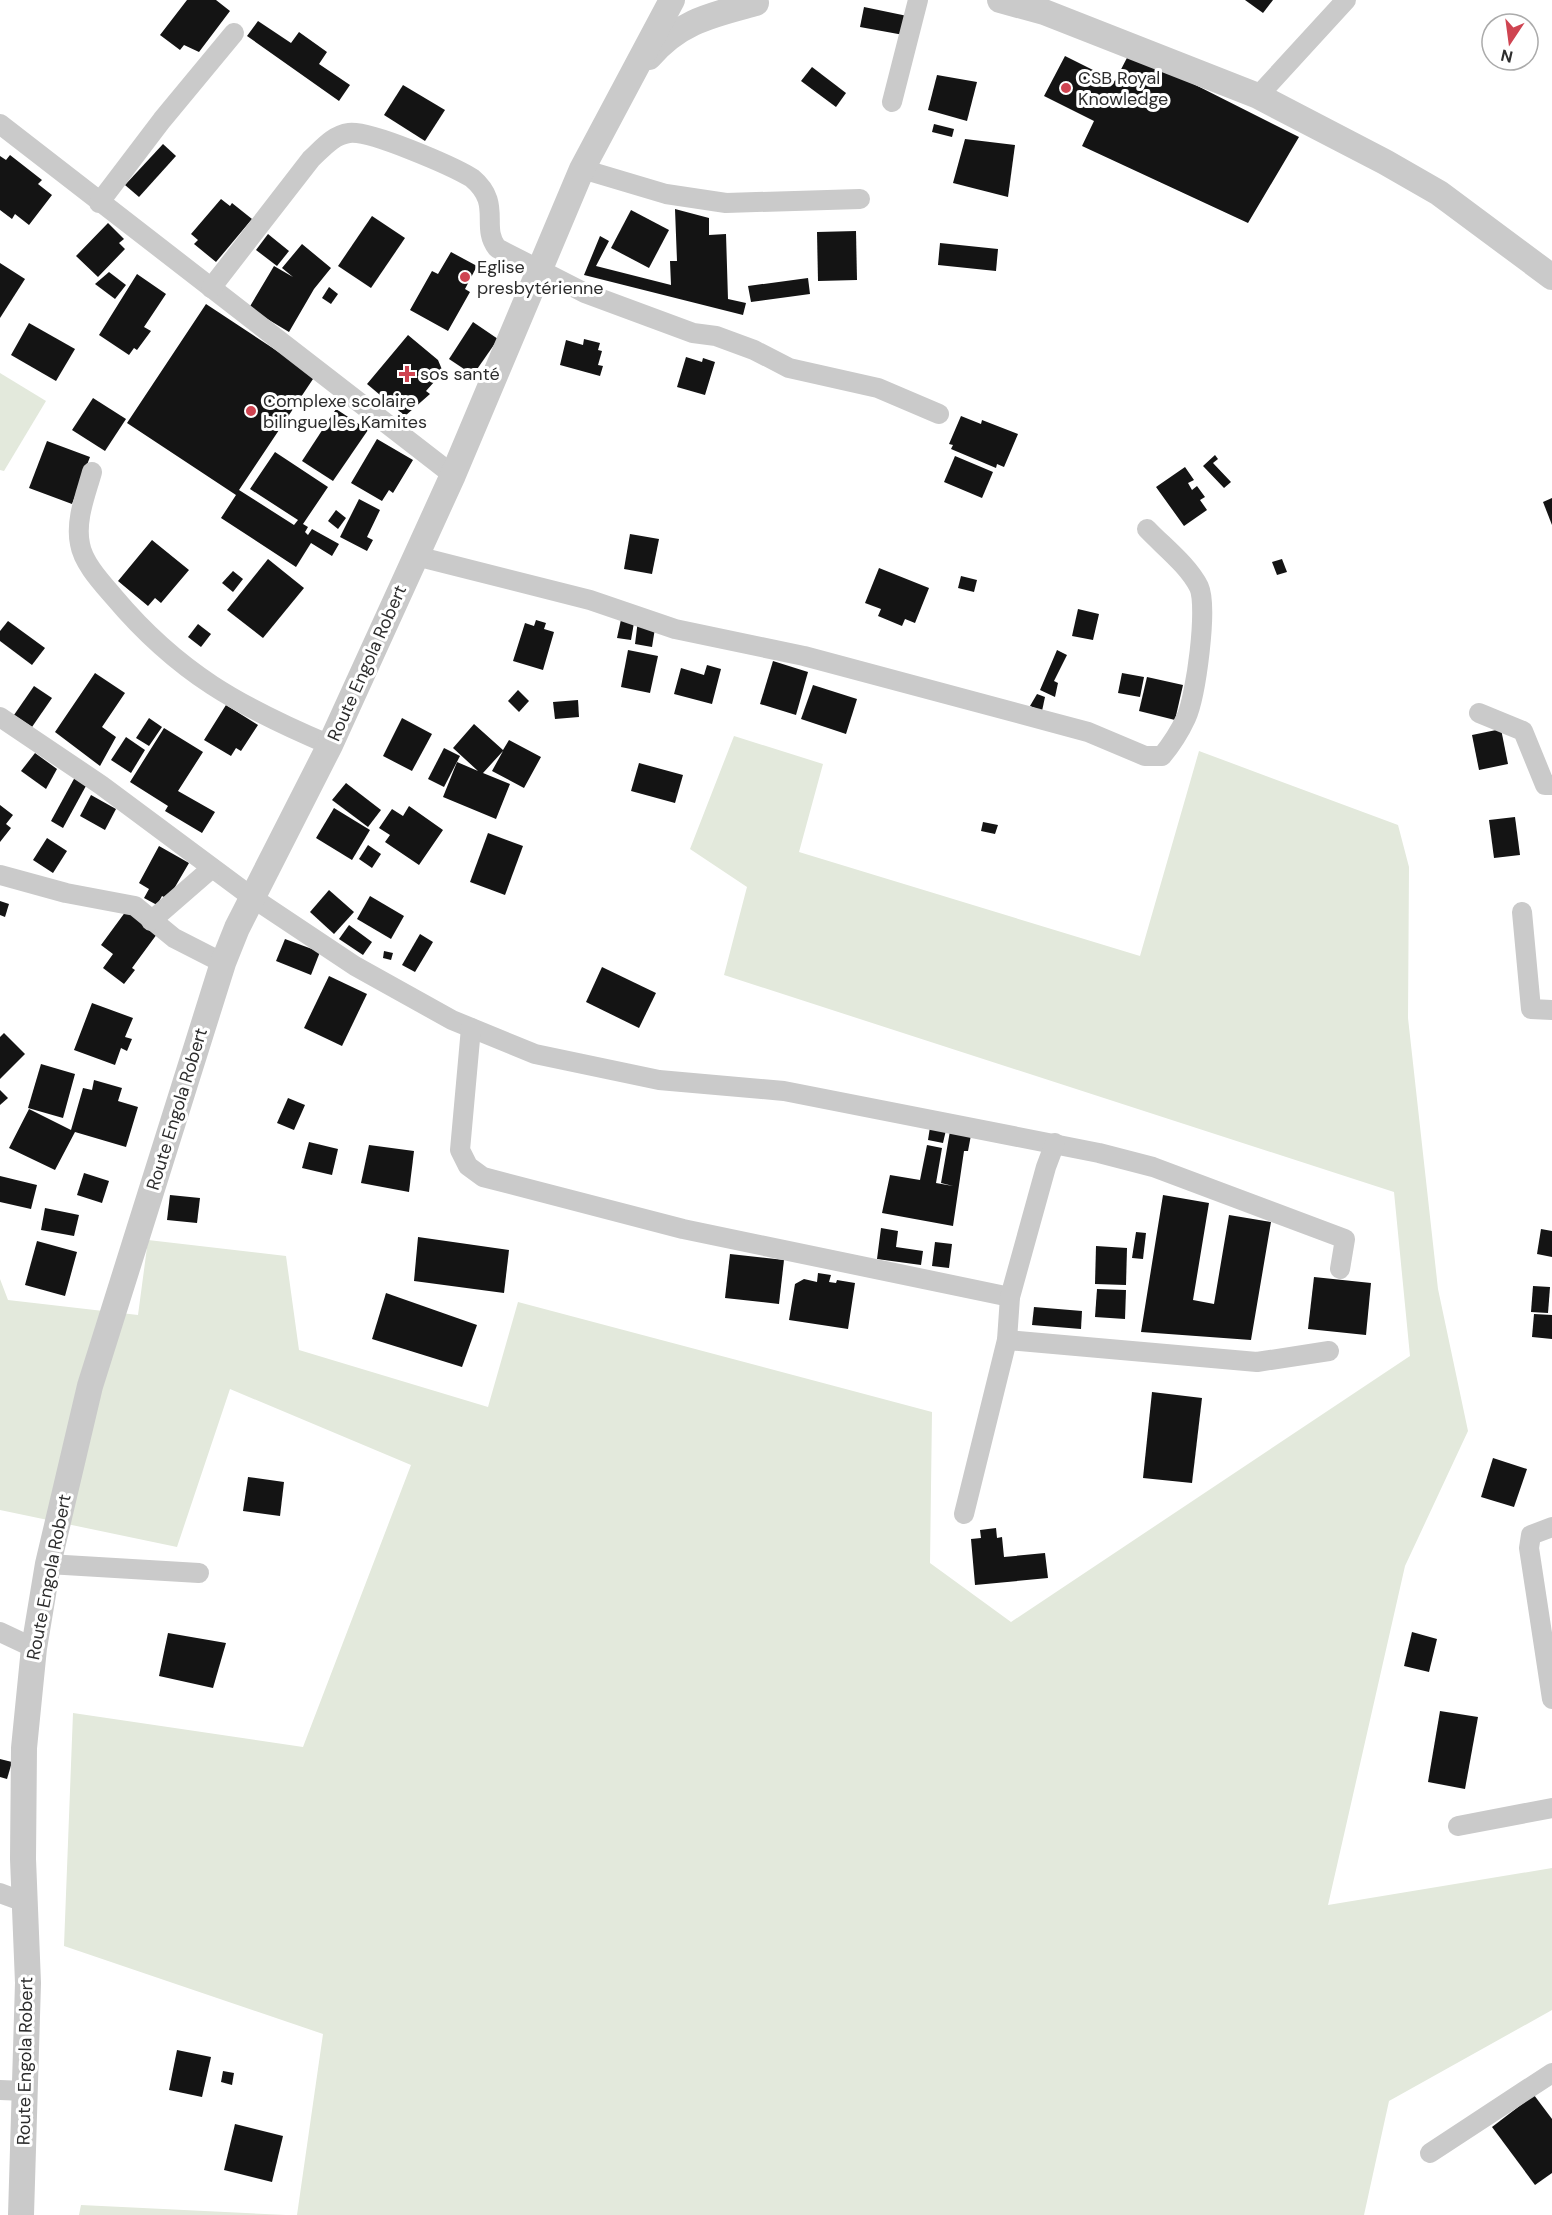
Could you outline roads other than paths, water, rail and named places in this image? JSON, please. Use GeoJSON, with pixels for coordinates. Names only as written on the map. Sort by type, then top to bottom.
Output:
{"type":"FeatureCollection","features":[{"type":"Feature","properties":{"kind":"street","name":"Route Engola Robert"},"geometry":{"type":"LineString","coordinates":[[21,2215],[13,2090],[27,1983],[24,1902],[24,1748],[34,1647],[48,1564],[90,1386],[223,963],[330,745],[453,475],[582,169],[672,0]]}},
{"type":"Feature","properties":{"kind":"street"},"geometry":{"type":"LineString","coordinates":[[892,102],[918,0]]}},
{"type":"Feature","properties":{"kind":"street"},"geometry":{"type":"LineString","coordinates":[[1000,0],[1048,6],[1258,96],[1385,162],[1439,193],[1552,277]]}},
{"type":"Feature","properties":{"kind":"street"},"geometry":{"type":"LineString","coordinates":[[1258,96],[1346,0]]}},
{"type":"Feature","properties":{"kind":"street","name":"Route Engola Robert"},"geometry":{"type":"LineString","coordinates":[[629,80],[667,37],[708,16],[751,1]]}},
{"type":"Feature","properties":{"kind":"street"},"geometry":{"type":"LineString","coordinates":[[99,203],[162,120],[234,33]]}},
{"type":"Feature","properties":{"kind":"street"},"geometry":{"type":"LineString","coordinates":[[0,124],[99,203],[453,475]]}},
{"type":"Feature","properties":{"kind":"street"},"geometry":{"type":"LineString","coordinates":[[211,288],[311,159],[330,141],[349,132],[374,136],[472,178],[482,186],[489,198],[493,244],[585,292],[693,333],[716,336],[754,350],[789,368],[878,388],[939,414]]}},
{"type":"Feature","properties":{"kind":"street"},"geometry":{"type":"LineString","coordinates":[[582,169],[666,194],[726,203],[860,199]]}},
{"type":"Feature","properties":{"kind":"street"},"geometry":{"type":"LineString","coordinates":[[92,472],[81,511],[80,544],[98,579],[130,617],[165,652],[205,682],[264,716],[330,745]]}},
{"type":"Feature","properties":{"kind":"street"},"geometry":{"type":"LineString","coordinates":[[416,556],[590,600],[675,629],[804,656],[1054,722],[1088,732],[1145,756],[1162,756],[1187,717],[1202,627],[1200,589],[1146,529]]}},
{"type":"Feature","properties":{"kind":"street"},"geometry":{"type":"LineString","coordinates":[[1479,713],[1523,732],[1545,785],[1552,785]]}},
{"type":"Feature","properties":{"kind":"street"},"geometry":{"type":"LineString","coordinates":[[0,717],[101,785],[253,898],[355,966],[471,1028],[535,1054],[659,1080],[784,1091],[1056,1143],[1153,1167],[1345,1239],[1340,1269]]}},
{"type":"Feature","properties":{"kind":"street"},"geometry":{"type":"LineString","coordinates":[[151,921],[212,868]]}},
{"type":"Feature","properties":{"kind":"street"},"geometry":{"type":"LineString","coordinates":[[0,875],[66,893],[128,903],[141,910],[151,921],[174,938],[223,963]]}},
{"type":"Feature","properties":{"kind":"street"},"geometry":{"type":"LineString","coordinates":[[1522,912],[1531,1009],[1552,1010]]}},
{"type":"Feature","properties":{"kind":"street"},"geometry":{"type":"LineString","coordinates":[[471,1028],[460,1150],[468,1166],[483,1177],[683,1229],[1010,1297]]}},
{"type":"Feature","properties":{"kind":"street"},"geometry":{"type":"LineString","coordinates":[[964,1514],[1007,1340],[1010,1297],[1046,1167],[1056,1143]]}},
{"type":"Feature","properties":{"kind":"street"},"geometry":{"type":"LineString","coordinates":[[1007,1340],[1257,1362],[1329,1351]]}},
{"type":"Feature","properties":{"kind":"street"},"geometry":{"type":"LineString","coordinates":[[1552,1527],[1531,1535],[1529,1548],[1552,1699]]}},
{"type":"Feature","properties":{"kind":"street"},"geometry":{"type":"LineString","coordinates":[[48,1564],[199,1573]]}},
{"type":"Feature","properties":{"kind":"street"},"geometry":{"type":"LineString","coordinates":[[0,1632],[34,1647]]}},
{"type":"Feature","properties":{"kind":"street"},"geometry":{"type":"LineString","coordinates":[[1458,1826],[1552,1808]]}},
{"type":"Feature","properties":{"kind":"street"},"geometry":{"type":"LineString","coordinates":[[0,1893],[24,1902]]}},
{"type":"Feature","properties":{"kind":"street"},"geometry":{"type":"LineString","coordinates":[[1430,2152],[1552,2073]]}},
{"type":"Feature","properties":{"kind":"place","name":"CSB Royal Knowledge"},"geometry":{"type":"Point","coordinates":[1066,88]}},
{"type":"Feature","properties":{"kind":"place","name":"Eglise presbytérienne"},"geometry":{"type":"Point","coordinates":[465,277]}},
{"type":"Feature","properties":{"kind":"place","name":"sos santé"},"geometry":{"type":"Point","coordinates":[407,374]}},
{"type":"Feature","properties":{"kind":"place","name":"Complexe scolaire bilingue les Kamites"},"geometry":{"type":"Point","coordinates":[251,411]}}]}
